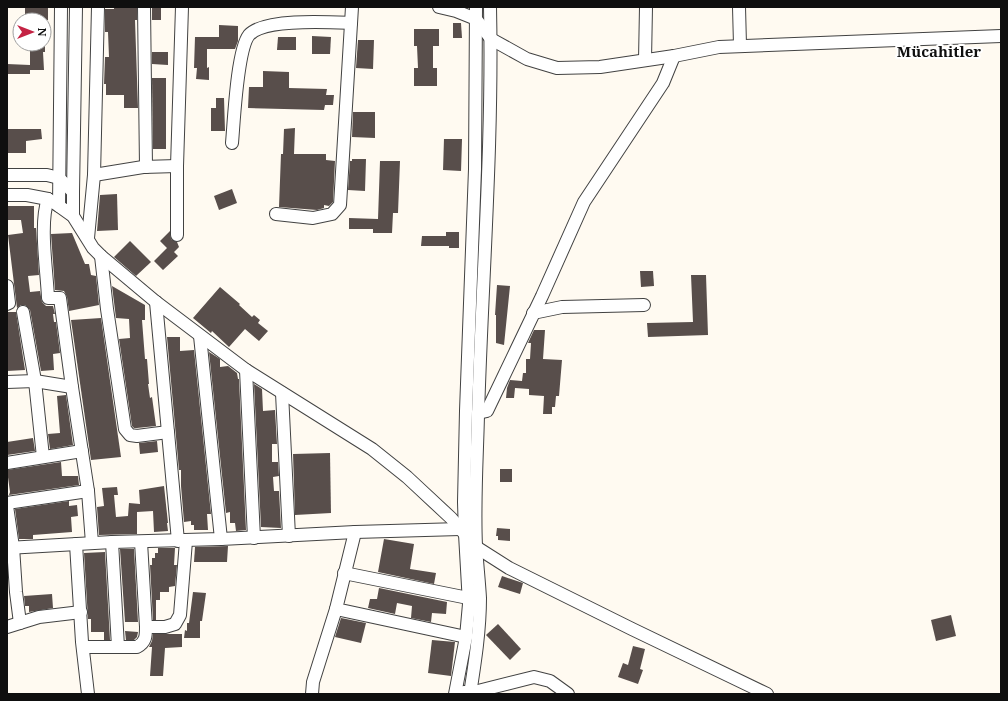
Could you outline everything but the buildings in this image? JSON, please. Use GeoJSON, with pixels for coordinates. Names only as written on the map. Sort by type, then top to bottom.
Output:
{"type":"FeatureCollection","features":[{"type":"Feature","properties":{"kind":"street"},"geometry":{"type":"LineString","coordinates":[[59,206],[61,7]]}},
{"type":"Feature","properties":{"kind":"street"},"geometry":{"type":"LineString","coordinates":[[73,216],[76,7]]}},
{"type":"Feature","properties":{"kind":"street"},"geometry":{"type":"LineString","coordinates":[[88,238],[94,175],[98,7]]}},
{"type":"Feature","properties":{"kind":"street"},"geometry":{"type":"LineString","coordinates":[[144,7],[146,167]]}},
{"type":"Feature","properties":{"kind":"street"},"geometry":{"type":"LineString","coordinates":[[177,235],[177,166],[182,7]]}},
{"type":"Feature","properties":{"kind":"street"},"geometry":{"type":"LineString","coordinates":[[276,214],[313,218],[332,214],[340,206],[352,7]]}},
{"type":"Feature","properties":{"kind":"street"},"geometry":{"type":"LineString","coordinates":[[440,7],[456,10],[476,20],[491,39],[527,59],[558,68],[600,67],[674,56],[719,47],[740,45],[1001,36]]}},
{"type":"Feature","properties":{"kind":"street"},"geometry":{"type":"LineString","coordinates":[[476,7],[475,169],[462,532],[468,598],[466,638],[455,693],[470,694],[534,677],[550,681],[568,694]]}},
{"type":"Feature","properties":{"kind":"street"},"geometry":{"type":"LineString","coordinates":[[470,694],[478,637],[480,599],[476,547],[478,413],[488,167],[491,39],[490,7]]}},
{"type":"Feature","properties":{"kind":"street"},"geometry":{"type":"LineString","coordinates":[[645,60],[646,7]]}},
{"type":"Feature","properties":{"kind":"street"},"geometry":{"type":"LineString","coordinates":[[739,7],[740,45]]}},
{"type":"Feature","properties":{"kind":"street"},"geometry":{"type":"LineString","coordinates":[[232,143],[239,66],[242,48],[249,35],[261,27],[308,22],[351,23]]}},
{"type":"Feature","properties":{"kind":"street"},"geometry":{"type":"LineString","coordinates":[[478,413],[487,411],[542,296],[584,202],[663,83],[674,56]]}},
{"type":"Feature","properties":{"kind":"street"},"geometry":{"type":"LineString","coordinates":[[94,175],[146,167],[177,166]]}},
{"type":"Feature","properties":{"kind":"street"},"geometry":{"type":"LineString","coordinates":[[7,175],[47,175],[59,178],[73,192]]}},
{"type":"Feature","properties":{"kind":"street"},"geometry":{"type":"LineString","coordinates":[[7,195],[27,195],[48,199],[73,216],[93,248],[156,302],[246,370],[372,450],[407,477],[451,518],[476,547],[509,568],[767,694]]}},
{"type":"Feature","properties":{"kind":"street"},"geometry":{"type":"LineString","coordinates":[[48,199],[43,222],[48,298],[60,298],[88,491],[92,543]]}},
{"type":"Feature","properties":{"kind":"street"},"geometry":{"type":"LineString","coordinates":[[101,256],[106,309],[125,429],[130,435],[137,436],[168,432]]}},
{"type":"Feature","properties":{"kind":"street"},"geometry":{"type":"LineString","coordinates":[[7,286],[9,303],[7,304]]}},
{"type":"Feature","properties":{"kind":"street"},"geometry":{"type":"LineString","coordinates":[[146,627],[171,626],[179,619],[181,610],[182,541],[168,432],[156,302]]}},
{"type":"Feature","properties":{"kind":"street"},"geometry":{"type":"LineString","coordinates":[[533,313],[562,307],[644,305]]}},
{"type":"Feature","properties":{"kind":"street"},"geometry":{"type":"LineString","coordinates":[[23,312],[35,381],[43,457]]}},
{"type":"Feature","properties":{"kind":"street"},"geometry":{"type":"LineString","coordinates":[[200,336],[221,539]]}},
{"type":"Feature","properties":{"kind":"street"},"geometry":{"type":"LineString","coordinates":[[246,370],[254,538]]}},
{"type":"Feature","properties":{"kind":"street"},"geometry":{"type":"LineString","coordinates":[[7,382],[35,381],[72,387]]}},
{"type":"Feature","properties":{"kind":"street"},"geometry":{"type":"LineString","coordinates":[[282,393],[289,536]]}},
{"type":"Feature","properties":{"kind":"street"},"geometry":{"type":"LineString","coordinates":[[7,462],[82,451]]}},
{"type":"Feature","properties":{"kind":"street"},"geometry":{"type":"LineString","coordinates":[[20,623],[10,547],[7,505],[88,491]]}},
{"type":"Feature","properties":{"kind":"street"},"geometry":{"type":"LineString","coordinates":[[10,547],[112,542],[254,538],[355,532],[462,532]]}},
{"type":"Feature","properties":{"kind":"street"},"geometry":{"type":"LineString","coordinates":[[312,694],[313,682],[336,609],[355,532]]}},
{"type":"Feature","properties":{"kind":"street"},"geometry":{"type":"LineString","coordinates":[[112,542],[118,647]]}},
{"type":"Feature","properties":{"kind":"street"},"geometry":{"type":"LineString","coordinates":[[83,647],[137,646],[145,640],[146,627],[140,542]]}},
{"type":"Feature","properties":{"kind":"street"},"geometry":{"type":"LineString","coordinates":[[76,544],[83,647],[88,694]]}},
{"type":"Feature","properties":{"kind":"street"},"geometry":{"type":"LineString","coordinates":[[344,573],[468,598]]}},
{"type":"Feature","properties":{"kind":"street"},"geometry":{"type":"LineString","coordinates":[[336,609],[466,638]]}},
{"type":"Feature","properties":{"kind":"street"},"geometry":{"type":"LineString","coordinates":[[7,627],[28,619],[81,612]]}},
{"type":"Feature","properties":{"kind":"district","name":"Mücahitler"},"geometry":{"type":"Point","coordinates":[939,52]}}]}
